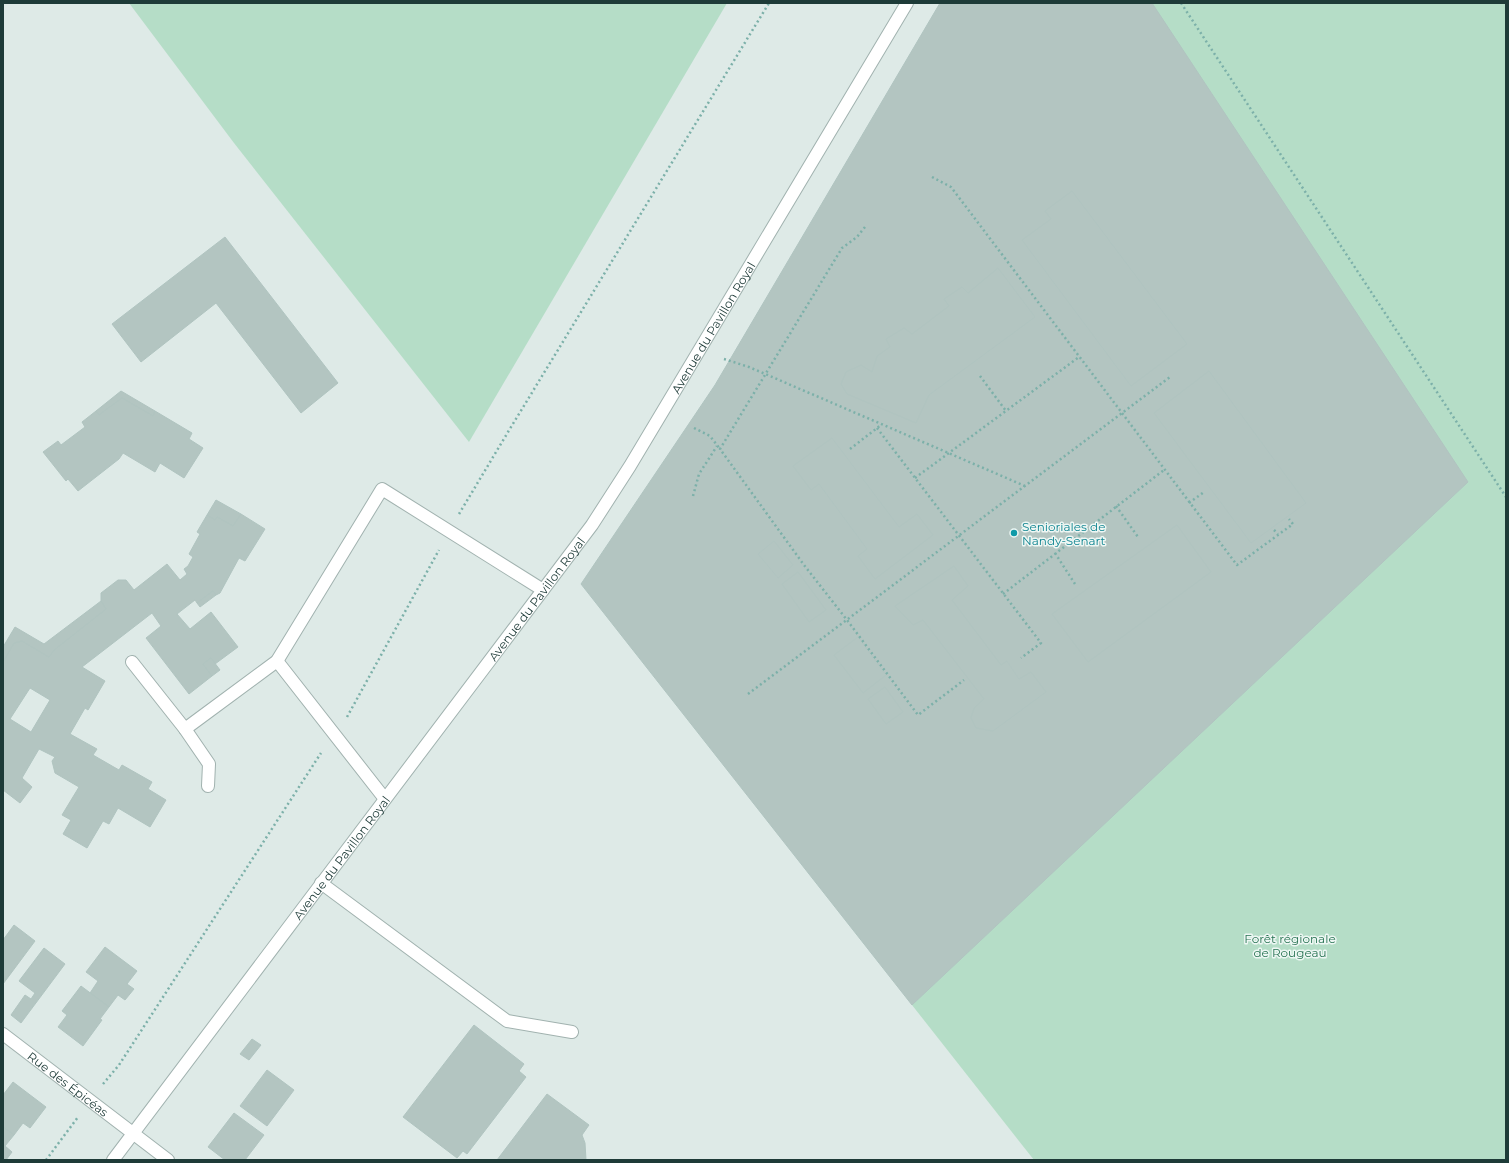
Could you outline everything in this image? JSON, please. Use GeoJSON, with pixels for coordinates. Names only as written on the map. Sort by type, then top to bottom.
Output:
{"type":"FeatureCollection","features":[{"type":"Feature","properties":{"kind":"street","name":"Avenue du Pavillon Royal"},"geometry":{"type":"LineString","coordinates":[[114,1160],[321,883],[592,525],[630,466],[907,3]]}},
{"type":"Feature","properties":{"kind":"street"},"geometry":{"type":"LineString","coordinates":[[185,729],[277,661],[382,489],[543,590]]}},
{"type":"Feature","properties":{"kind":"street"},"geometry":{"type":"LineString","coordinates":[[277,661],[385,799]]}},
{"type":"Feature","properties":{"kind":"street"},"geometry":{"type":"LineString","coordinates":[[132,662],[185,729],[209,764],[208,786]]}},
{"type":"Feature","properties":{"kind":"street"},"geometry":{"type":"LineString","coordinates":[[321,883],[507,1021],[572,1032]]}},
{"type":"Feature","properties":{"kind":"street","name":"Rue des Épicéas"},"geometry":{"type":"LineString","coordinates":[[3,1034],[168,1160]]}},
{"type":"Feature","properties":{"kind":"path"},"geometry":{"type":"LineString","coordinates":[[46,1160],[89,1100],[119,1065],[324,749],[336,737],[449,531],[769,3]]}},
{"type":"Feature","properties":{"kind":"path"},"geometry":{"type":"LineString","coordinates":[[1181,3],[1506,497]]}},
{"type":"Feature","properties":{"kind":"path"},"geometry":{"type":"LineString","coordinates":[[932,177],[951,187],[1236,565],[1293,524],[1289,519]]}},
{"type":"Feature","properties":{"kind":"path"},"geometry":{"type":"LineString","coordinates":[[720,449],[842,248],[857,237],[865,227]]}},
{"type":"Feature","properties":{"kind":"path"},"geometry":{"type":"LineString","coordinates":[[915,478],[1079,357]]}},
{"type":"Feature","properties":{"kind":"path"},"geometry":{"type":"LineString","coordinates":[[724,359],[749,367],[1025,486]]}},
{"type":"Feature","properties":{"kind":"path"},"geometry":{"type":"LineString","coordinates":[[980,376],[1006,411]]}},
{"type":"Feature","properties":{"kind":"path"},"geometry":{"type":"LineString","coordinates":[[748,694],[1170,377]]}},
{"type":"Feature","properties":{"kind":"path"},"geometry":{"type":"LineString","coordinates":[[850,449],[882,425]]}},
{"type":"Feature","properties":{"kind":"path"},"geometry":{"type":"LineString","coordinates":[[694,428],[710,436],[804,565],[918,715],[964,680]]}},
{"type":"Feature","properties":{"kind":"path"},"geometry":{"type":"LineString","coordinates":[[877,428],[1041,643],[1021,658]]}},
{"type":"Feature","properties":{"kind":"path"},"geometry":{"type":"LineString","coordinates":[[693,496],[699,474],[717,446]]}},
{"type":"Feature","properties":{"kind":"path"},"geometry":{"type":"LineString","coordinates":[[1003,594],[1164,470]]}},
{"type":"Feature","properties":{"kind":"path"},"geometry":{"type":"LineString","coordinates":[[1190,503],[1204,492]]}},
{"type":"Feature","properties":{"kind":"path"},"geometry":{"type":"LineString","coordinates":[[1116,506],[1138,538]]}},
{"type":"Feature","properties":{"kind":"path"},"geometry":{"type":"LineString","coordinates":[[1274,530],[1278,534]]}},
{"type":"Feature","properties":{"kind":"path"},"geometry":{"type":"LineString","coordinates":[[1055,553],[1075,584]]}},
{"type":"Feature","properties":{"kind":"green space"},"geometry":{"type":"Polygon","coordinates":[[[129,3],[727,3],[469,442],[234,143],[129,3]]]}},
{"type":"Feature","properties":{"kind":"green space","name":"Forêt régionale de Rougeau"},"geometry":{"type":"Polygon","coordinates":[[[1152,3],[1506,3],[1506,1160],[1034,1160],[912,1005],[1152,3]]]}},
{"type":"Feature","properties":{"kind":"building","name":"Senioriales de Nandy-Senart"},"geometry":{"type":"Polygon","coordinates":[[[940,3],[1152,3],[1468,482],[912,1005],[581,584],[715,385],[940,3]]]}},
{"type":"Feature","properties":{"kind":"building"},"geometry":{"type":"Polygon","coordinates":[[[1072,191],[1187,344],[1131,386],[1022,240],[1051,219],[1045,211],[1072,191]]]}},
{"type":"Feature","properties":{"kind":"building"},"geometry":{"type":"Polygon","coordinates":[[[225,237],[338,383],[301,413],[216,303],[141,362],[112,324],[225,237]]]}},
{"type":"Feature","properties":{"kind":"building"},"geometry":{"type":"Polygon","coordinates":[[[998,268],[1035,317],[929,395],[916,423],[847,394],[841,384],[846,372],[861,365],[872,372],[877,356],[890,347],[886,339],[904,328],[912,334],[949,306],[944,299],[962,287],[968,293],[998,268]]]}},
{"type":"Feature","properties":{"kind":"building"},"geometry":{"type":"Polygon","coordinates":[[[1209,371],[1306,503],[1251,543],[1154,413],[1209,371]]]}},
{"type":"Feature","properties":{"kind":"building"},"geometry":{"type":"Polygon","coordinates":[[[121,391],[155,411],[153,416],[122,398],[99,415],[96,411],[121,391]]]}},
{"type":"Feature","properties":{"kind":"building"},"geometry":{"type":"Polygon","coordinates":[[[122,398],[153,416],[155,411],[192,433],[189,439],[203,448],[184,478],[160,463],[155,472],[123,453],[119,459],[78,491],[68,479],[66,481],[43,452],[58,441],[61,445],[85,427],[82,422],[96,411],[99,415],[122,398]]]}},
{"type":"Feature","properties":{"kind":"building"},"geometry":{"type":"Polygon","coordinates":[[[832,438],[899,527],[917,514],[933,535],[875,579],[858,556],[867,549],[819,484],[811,490],[793,466],[832,438]]]}},
{"type":"Feature","properties":{"kind":"building"},"geometry":{"type":"Polygon","coordinates":[[[216,500],[241,514],[233,526],[217,517],[215,520],[207,515],[216,500]]]}},
{"type":"Feature","properties":{"kind":"building"},"geometry":{"type":"Polygon","coordinates":[[[241,514],[265,529],[245,561],[239,558],[220,593],[216,595],[213,591],[197,603],[195,600],[177,614],[190,629],[211,612],[238,647],[215,664],[211,658],[203,664],[212,676],[189,694],[146,638],[161,626],[152,613],[82,667],[105,681],[88,710],[85,708],[70,734],[97,749],[93,755],[119,770],[122,765],[152,782],[148,789],[166,800],[150,827],[118,808],[109,824],[103,821],[87,848],[63,834],[71,820],[62,815],[79,787],[55,773],[52,761],[55,757],[39,749],[22,778],[32,787],[20,803],[3,790],[3,662],[14,643],[22,641],[49,657],[54,650],[106,609],[101,601],[101,593],[118,580],[126,580],[134,590],[167,564],[180,580],[187,574],[184,569],[188,566],[193,557],[189,554],[200,534],[197,532],[207,515],[215,520],[217,517],[233,526],[241,514]],[[30,688],[10,719],[31,732],[50,700],[30,688]]]}},
{"type":"Feature","properties":{"kind":"building"},"geometry":{"type":"Polygon","coordinates":[[[1177,525],[1211,572],[1088,662],[1052,614],[1177,525]]]}},
{"type":"Feature","properties":{"kind":"building"},"geometry":{"type":"Polygon","coordinates":[[[774,541],[793,565],[778,578],[758,554],[774,541]]]}},
{"type":"Feature","properties":{"kind":"building"},"geometry":{"type":"Polygon","coordinates":[[[954,566],[968,586],[952,600],[1001,665],[1007,661],[1019,679],[1031,672],[1046,692],[993,731],[976,728],[971,718],[974,708],[984,699],[923,620],[913,625],[895,606],[954,566]]]}},
{"type":"Feature","properties":{"kind":"building"},"geometry":{"type":"Polygon","coordinates":[[[798,572],[826,610],[809,622],[782,584],[798,572]]]}},
{"type":"Feature","properties":{"kind":"building"},"geometry":{"type":"Polygon","coordinates":[[[213,591],[216,595],[200,607],[197,603],[213,591]]]}},
{"type":"Feature","properties":{"kind":"building"},"geometry":{"type":"Polygon","coordinates":[[[101,601],[106,609],[54,650],[49,657],[22,641],[14,643],[3,662],[3,647],[15,627],[44,644],[101,601]]]}},
{"type":"Feature","properties":{"kind":"building"},"geometry":{"type":"Polygon","coordinates":[[[858,637],[886,675],[863,693],[834,655],[858,637]]]}},
{"type":"Feature","properties":{"kind":"building"},"geometry":{"type":"Polygon","coordinates":[[[211,658],[220,670],[212,676],[203,664],[211,658]]]}},
{"type":"Feature","properties":{"kind":"building"},"geometry":{"type":"Polygon","coordinates":[[[885,687],[903,712],[886,724],[868,699],[885,687]]]}},
{"type":"Feature","properties":{"kind":"building"},"geometry":{"type":"Polygon","coordinates":[[[14,925],[35,941],[3,984],[3,973],[5,970],[3,969],[3,940],[14,925]]]}},
{"type":"Feature","properties":{"kind":"building"},"geometry":{"type":"Polygon","coordinates":[[[105,947],[137,971],[127,984],[134,989],[125,1000],[118,995],[109,1007],[90,993],[98,981],[86,972],[105,947]]]}},
{"type":"Feature","properties":{"kind":"building"},"geometry":{"type":"Polygon","coordinates":[[[44,948],[65,964],[21,1023],[11,1015],[25,995],[31,999],[35,993],[19,981],[44,948]]]}},
{"type":"Feature","properties":{"kind":"building"},"geometry":{"type":"Polygon","coordinates":[[[81,986],[109,1007],[100,1019],[102,1020],[83,1046],[58,1027],[67,1015],[62,1011],[81,986]]]}},
{"type":"Feature","properties":{"kind":"building"},"geometry":{"type":"Polygon","coordinates":[[[474,1025],[524,1064],[519,1071],[526,1077],[467,1154],[463,1151],[457,1158],[403,1117],[474,1025]]]}},
{"type":"Feature","properties":{"kind":"building"},"geometry":{"type":"Polygon","coordinates":[[[252,1039],[261,1045],[249,1060],[240,1054],[252,1039]]]}},
{"type":"Feature","properties":{"kind":"building"},"geometry":{"type":"Polygon","coordinates":[[[267,1070],[294,1090],[267,1126],[240,1106],[267,1070]]]}},
{"type":"Feature","properties":{"kind":"building"},"geometry":{"type":"Polygon","coordinates":[[[13,1082],[46,1107],[30,1128],[23,1123],[14,1135],[3,1127],[3,1095],[13,1082]]]}},
{"type":"Feature","properties":{"kind":"building"},"geometry":{"type":"Polygon","coordinates":[[[547,1094],[589,1125],[582,1135],[585,1143],[586,1160],[497,1160],[547,1094]]]}},
{"type":"Feature","properties":{"kind":"building"},"geometry":{"type":"Polygon","coordinates":[[[234,1113],[264,1135],[245,1160],[225,1160],[208,1147],[234,1113]]]}},
{"type":"Feature","properties":{"kind":"building"},"geometry":{"type":"Polygon","coordinates":[[[3,1127],[14,1135],[5,1146],[12,1152],[6,1160],[3,1160],[3,1127]]]}},
{"type":"Feature","properties":{"kind":"place","name":"Senioriales de Nandy-Senart"},"geometry":{"type":"Point","coordinates":[1014,533]}}]}
